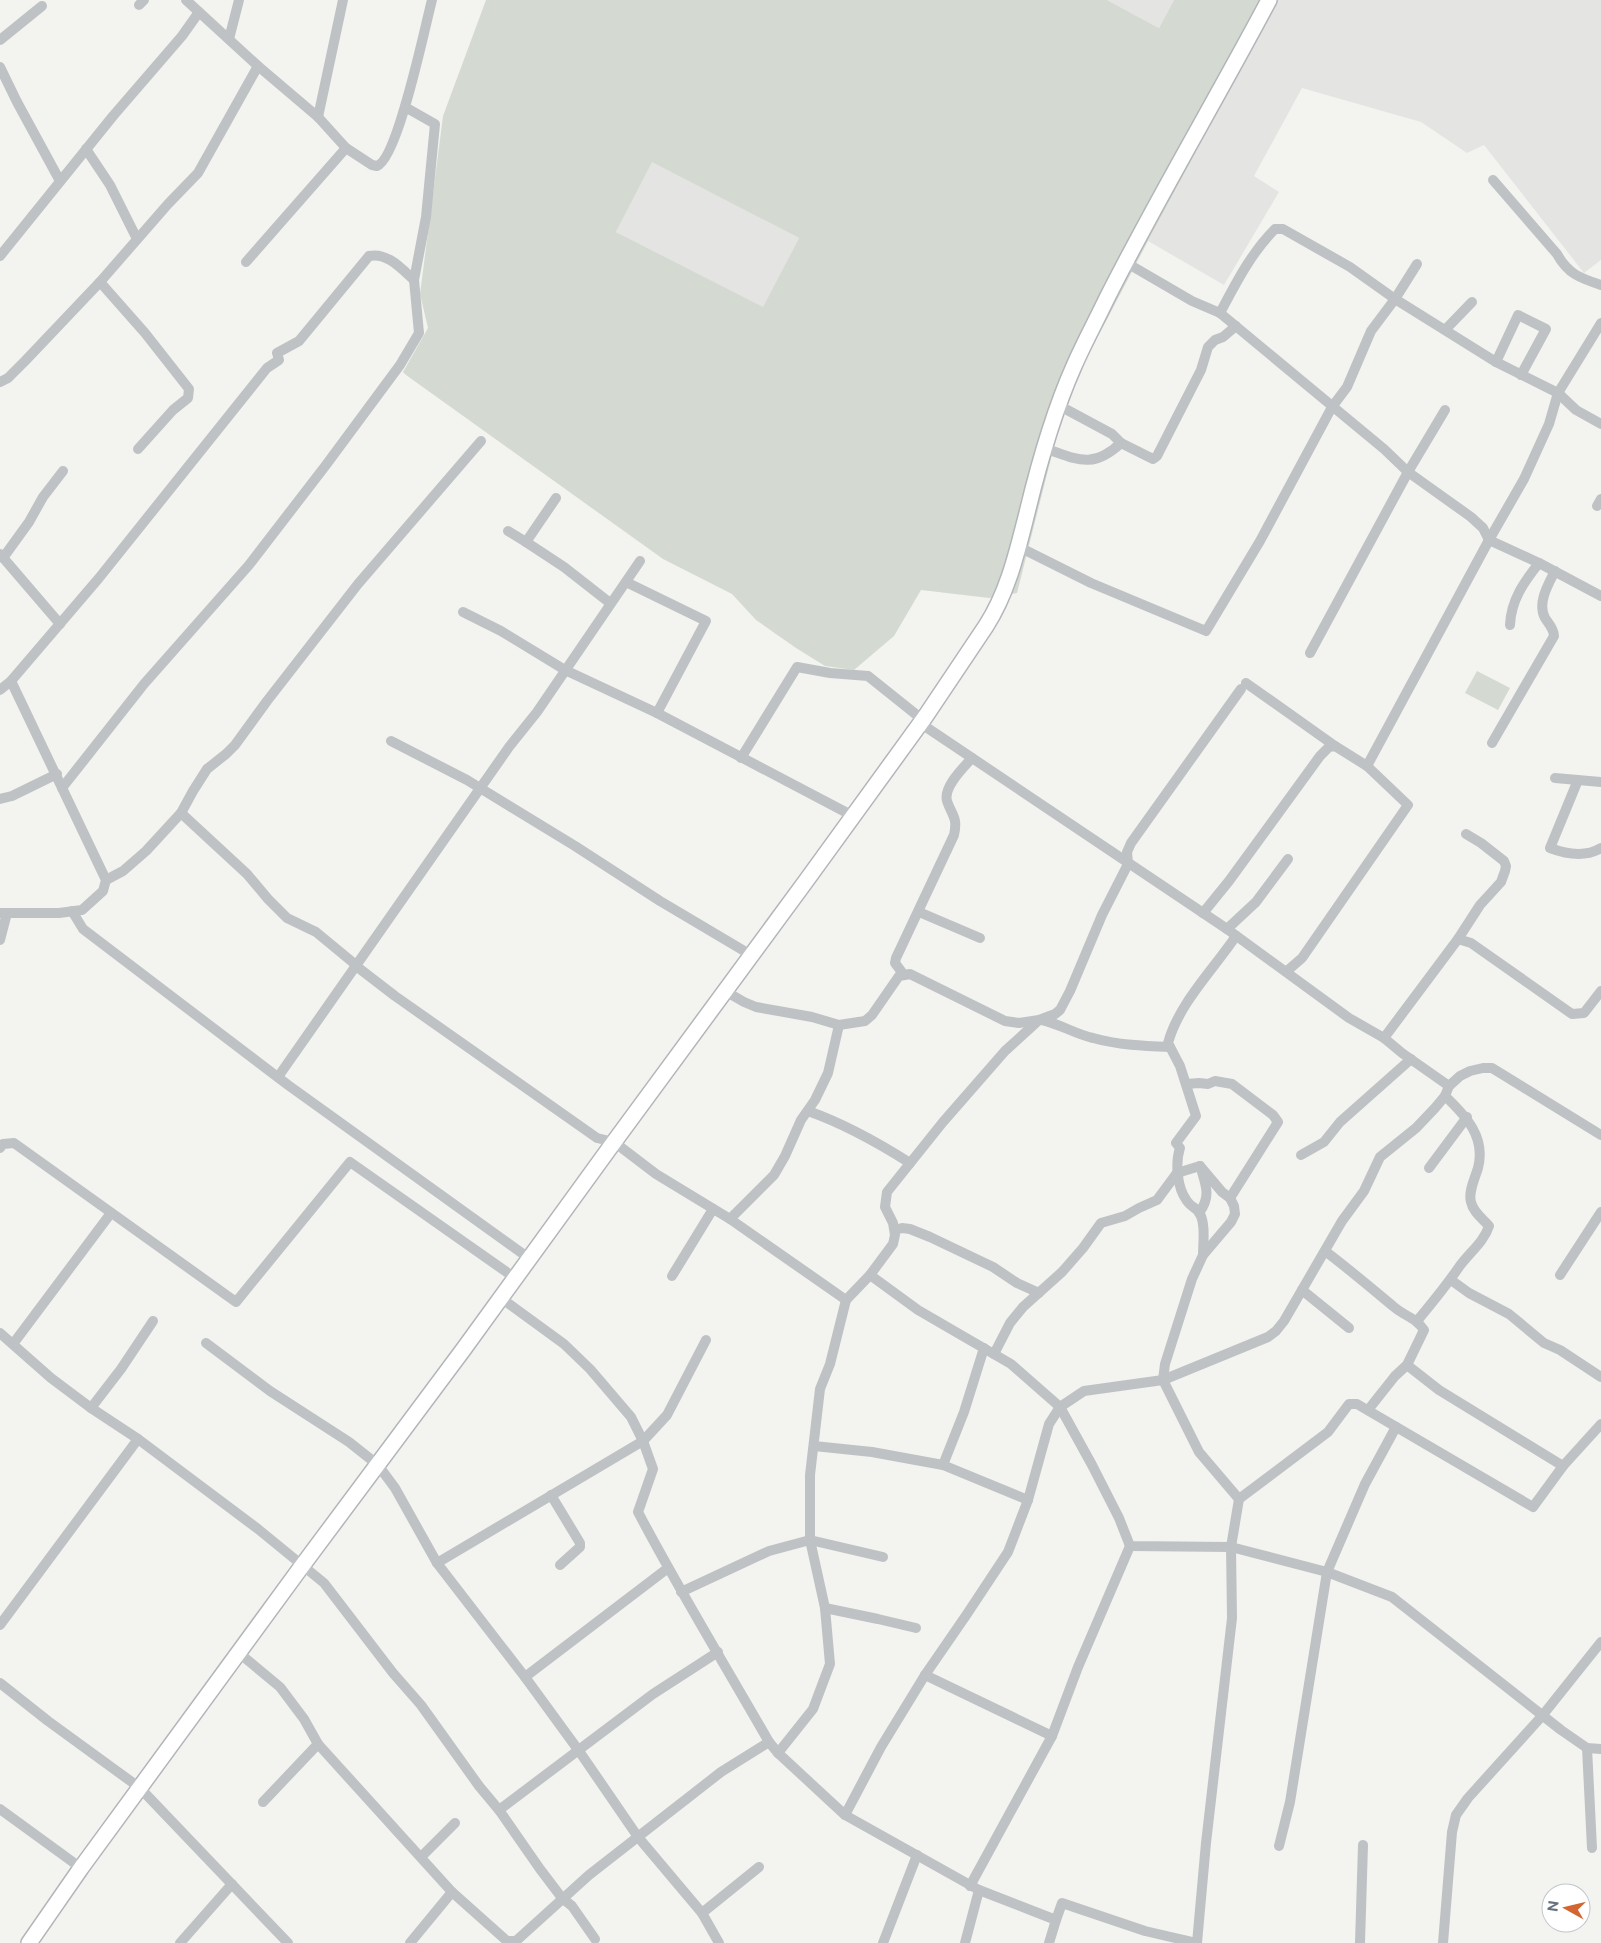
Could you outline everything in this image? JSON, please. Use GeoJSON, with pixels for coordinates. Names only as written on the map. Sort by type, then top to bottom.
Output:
{"type":"FeatureCollection","features":[{"type":"Feature","properties":{"kind":"street"},"geometry":{"type":"LineString","coordinates":[[186,0],[258,66],[318,117],[346,148],[372,165],[380,165],[385,160],[395,138],[406,107],[432,0]]}},
{"type":"Feature","properties":{"kind":"street"},"geometry":{"type":"LineString","coordinates":[[229,39],[239,0]]}},
{"type":"Feature","properties":{"kind":"street"},"geometry":{"type":"LineString","coordinates":[[318,117],[343,0]]}},
{"type":"Feature","properties":{"kind":"street"},"geometry":{"type":"LineString","coordinates":[[29,1943],[81,1868],[806,881],[921,721],[995,612],[1019,547],[1044,448],[1074,365],[1146,221],[1232,70],[1269,0]]}},
{"type":"Feature","properties":{"kind":"street"},"geometry":{"type":"LineString","coordinates":[[0,40],[42,6]]}},
{"type":"Feature","properties":{"kind":"street"},"geometry":{"type":"LineString","coordinates":[[0,256],[86,149],[182,36],[199,12]]}},
{"type":"Feature","properties":{"kind":"street"},"geometry":{"type":"LineString","coordinates":[[0,382],[8,378],[100,282],[137,238],[198,173],[258,66]]}},
{"type":"Feature","properties":{"kind":"street"},"geometry":{"type":"LineString","coordinates":[[0,67],[60,181]]}},
{"type":"Feature","properties":{"kind":"street"},"geometry":{"type":"LineString","coordinates":[[62,788],[144,684],[250,564],[400,364],[419,333],[414,280],[426,217],[435,124],[406,107]]}},
{"type":"Feature","properties":{"kind":"street"},"geometry":{"type":"LineString","coordinates":[[246,262],[346,148]]}},
{"type":"Feature","properties":{"kind":"street"},"geometry":{"type":"LineString","coordinates":[[86,149],[110,185],[137,238]]}},
{"type":"Feature","properties":{"kind":"street"},"geometry":{"type":"LineString","coordinates":[[1493,180],[1557,254],[1564,266],[1577,275],[1601,285]]}},
{"type":"Feature","properties":{"kind":"street"},"geometry":{"type":"LineString","coordinates":[[1220,313],[1235,284],[1261,242],[1274,229],[1283,229],[1350,267],[1395,299],[1496,362],[1558,393],[1576,410],[1601,424]]}},
{"type":"Feature","properties":{"kind":"street"},"geometry":{"type":"LineString","coordinates":[[0,690],[11,681],[60,624],[178,482],[267,368],[279,360],[277,353],[299,341],[369,256],[380,255],[389,259],[414,280]]}},
{"type":"Feature","properties":{"kind":"street"},"geometry":{"type":"LineString","coordinates":[[1126,262],[1192,301],[1220,313],[1384,449],[1408,472],[1470,517],[1483,528],[1489,540],[1539,563],[1601,596]]}},
{"type":"Feature","properties":{"kind":"street"},"geometry":{"type":"LineString","coordinates":[[1019,547],[1091,583],[1206,631],[1256,548],[1332,407],[1347,387],[1371,331],[1395,299],[1417,264]]}},
{"type":"Feature","properties":{"kind":"street"},"geometry":{"type":"LineString","coordinates":[[100,282],[145,333],[189,389],[188,398],[173,410],[138,450]]}},
{"type":"Feature","properties":{"kind":"street"},"geometry":{"type":"LineString","coordinates":[[1444,330],[1472,302]]}},
{"type":"Feature","properties":{"kind":"street"},"geometry":{"type":"LineString","coordinates":[[1496,362],[1518,315],[1546,329],[1521,374]]}},
{"type":"Feature","properties":{"kind":"street"},"geometry":{"type":"LineString","coordinates":[[1367,766],[1524,479],[1549,424],[1558,393],[1601,323]]}},
{"type":"Feature","properties":{"kind":"street"},"geometry":{"type":"LineString","coordinates":[[1058,405],[1112,434],[1120,443],[1153,459],[1157,456],[1201,370],[1208,347],[1236,326]]}},
{"type":"Feature","properties":{"kind":"street"},"geometry":{"type":"LineString","coordinates":[[1310,653],[1408,472],[1445,410]]}},
{"type":"Feature","properties":{"kind":"street"},"geometry":{"type":"LineString","coordinates":[[106,880],[123,871],[146,851],[181,813],[208,769],[234,745],[358,584],[481,441]]}},
{"type":"Feature","properties":{"kind":"street"},"geometry":{"type":"LineString","coordinates":[[1044,448],[1083,460],[1095,460],[1109,454],[1120,443]]}},
{"type":"Feature","properties":{"kind":"street"},"geometry":{"type":"LineString","coordinates":[[60,624],[2,556],[29,522],[42,497],[63,471]]}},
{"type":"Feature","properties":{"kind":"street"},"geometry":{"type":"LineString","coordinates":[[526,542],[556,498]]}},
{"type":"Feature","properties":{"kind":"street"},"geometry":{"type":"LineString","coordinates":[[508,531],[564,567],[610,604]]}},
{"type":"Feature","properties":{"kind":"street"},"geometry":{"type":"LineString","coordinates":[[278,1078],[509,747],[537,712],[640,561]]}},
{"type":"Feature","properties":{"kind":"street"},"geometry":{"type":"LineString","coordinates":[[1510,625],[1513,604],[1527,579],[1539,563]]}},
{"type":"Feature","properties":{"kind":"street"},"geometry":{"type":"LineString","coordinates":[[1492,743],[1554,636],[1554,631],[1542,613],[1545,590],[1555,571]]}},
{"type":"Feature","properties":{"kind":"street"},"geometry":{"type":"LineString","coordinates":[[626,582],[706,621],[657,714]]}},
{"type":"Feature","properties":{"kind":"street"},"geometry":{"type":"LineString","coordinates":[[462,612],[501,631],[565,670],[657,714],[853,816]]}},
{"type":"Feature","properties":{"kind":"street"},"geometry":{"type":"LineString","coordinates":[[741,758],[797,667],[830,673],[868,676],[921,721],[972,758],[1227,929],[1349,1018],[1384,1038],[1447,1091],[1466,1117],[1478,1141],[1480,1154],[1470,1201],[1474,1210],[1489,1226],[1484,1238],[1417,1320]]}},
{"type":"Feature","properties":{"kind":"street"},"geometry":{"type":"LineString","coordinates":[[0,940],[4,913],[82,910],[103,891],[106,880],[11,681]]}},
{"type":"Feature","properties":{"kind":"street"},"geometry":{"type":"LineString","coordinates":[[725,991],[756,1007],[812,1017],[838,1025],[865,1021],[872,1015],[899,976],[910,974],[918,976],[1005,1020],[1019,1023],[1039,1020],[1055,1014],[1065,1002],[1102,915],[1128,864],[1127,852],[1130,843],[1244,686],[1367,766],[1408,805],[1302,958],[1286,971]]}},
{"type":"Feature","properties":{"kind":"street"},"geometry":{"type":"LineString","coordinates":[[391,741],[467,780],[660,901],[751,955]]}},
{"type":"Feature","properties":{"kind":"street"},"geometry":{"type":"LineString","coordinates":[[1203,913],[1229,881],[1320,756],[1329,747],[1335,746]]}},
{"type":"Feature","properties":{"kind":"street"},"geometry":{"type":"LineString","coordinates":[[904,974],[895,963],[896,958],[954,835],[957,821],[948,803],[947,794],[955,777],[972,758]]}},
{"type":"Feature","properties":{"kind":"street"},"geometry":{"type":"LineString","coordinates":[[0,799],[12,796],[57,774]]}},
{"type":"Feature","properties":{"kind":"street"},"geometry":{"type":"LineString","coordinates":[[1554,778],[1601,782]]}},
{"type":"Feature","properties":{"kind":"street"},"geometry":{"type":"LineString","coordinates":[[1578,780],[1550,848],[1561,852],[1592,854],[1601,848]]}},
{"type":"Feature","properties":{"kind":"street"},"geometry":{"type":"LineString","coordinates":[[181,813],[247,874],[268,899],[288,918],[316,932],[395,996],[597,1138],[614,1142],[656,1174],[730,1219],[846,1300]]}},
{"type":"Feature","properties":{"kind":"street"},"geometry":{"type":"LineString","coordinates":[[1384,1038],[1458,939],[1480,905],[1504,877],[1506,866],[1497,855],[1466,834]]}},
{"type":"Feature","properties":{"kind":"street"},"geometry":{"type":"LineString","coordinates":[[1227,929],[1256,902],[1288,859]]}},
{"type":"Feature","properties":{"kind":"street"},"geometry":{"type":"LineString","coordinates":[[72,911],[83,929],[278,1078],[530,1259]]}},
{"type":"Feature","properties":{"kind":"street"},"geometry":{"type":"LineString","coordinates":[[919,912],[980,938]]}},
{"type":"Feature","properties":{"kind":"street"},"geometry":{"type":"LineString","coordinates":[[1203,1255],[1203,1229],[1199,1213],[1187,1201],[1183,1193],[1177,1173],[1176,1159],[1180,1148],[1176,1143],[1196,1116],[1180,1066],[1168,1043],[1171,1031],[1184,1010],[1236,936]]}},
{"type":"Feature","properties":{"kind":"street"},"geometry":{"type":"LineString","coordinates":[[1458,939],[1471,943],[1572,1014],[1584,1013],[1601,991]]}},
{"type":"Feature","properties":{"kind":"street"},"geometry":{"type":"LineString","coordinates":[[778,1753],[813,1709],[830,1664],[826,1608],[810,1540],[810,1474],[820,1389],[830,1364],[846,1300],[870,1275],[893,1244],[895,1230],[884,1207],[887,1192],[1005,1051],[1039,1020],[1055,1022],[1092,1038],[1130,1045],[1170,1047]]}},
{"type":"Feature","properties":{"kind":"street"},"geometry":{"type":"LineString","coordinates":[[730,1219],[774,1175],[785,1156],[800,1120],[815,1100],[828,1073],[838,1025]]}},
{"type":"Feature","properties":{"kind":"street"},"geometry":{"type":"LineString","coordinates":[[1301,1155],[1324,1142],[1340,1122],[1410,1060]]}},
{"type":"Feature","properties":{"kind":"street"},"geometry":{"type":"LineString","coordinates":[[845,1815],[881,1747],[925,1675],[968,1614],[1008,1552],[1028,1500],[1049,1424],[1060,1407],[1084,1391],[1163,1380],[1268,1337],[1276,1331],[1284,1321],[1342,1221],[1364,1191],[1380,1157],[1416,1128],[1460,1076],[1470,1071],[1492,1068],[1601,1135]]}},
{"type":"Feature","properties":{"kind":"street"},"geometry":{"type":"LineString","coordinates":[[1186,1084],[1208,1084],[1215,1081],[1232,1084],[1278,1122],[1230,1198]]}},
{"type":"Feature","properties":{"kind":"street"},"geometry":{"type":"LineString","coordinates":[[808,1111],[832,1119],[870,1138],[910,1163]]}},
{"type":"Feature","properties":{"kind":"street"},"geometry":{"type":"LineString","coordinates":[[1429,1168],[1466,1117]]}},
{"type":"Feature","properties":{"kind":"street"},"geometry":{"type":"LineString","coordinates":[[0,1148],[3,1144],[14,1144],[236,1302],[350,1162],[515,1278]]}},
{"type":"Feature","properties":{"kind":"street"},"geometry":{"type":"LineString","coordinates":[[994,1354],[1010,1323],[1023,1307],[1062,1272],[1101,1223],[1125,1216],[1158,1200],[1177,1173],[1200,1166]]}},
{"type":"Feature","properties":{"kind":"street"},"geometry":{"type":"LineString","coordinates":[[1200,1166],[1222,1192],[1230,1198],[1235,1214],[1203,1255],[1184,1302],[1165,1364],[1163,1380],[1199,1452],[1239,1499]]}},
{"type":"Feature","properties":{"kind":"street"},"geometry":{"type":"LineString","coordinates":[[1199,1213],[1205,1203],[1208,1191],[1200,1166]]}},
{"type":"Feature","properties":{"kind":"street"},"geometry":{"type":"LineString","coordinates":[[672,1276],[713,1209]]}},
{"type":"Feature","properties":{"kind":"street"},"geometry":{"type":"LineString","coordinates":[[1560,1275],[1601,1212]]}},
{"type":"Feature","properties":{"kind":"street"},"geometry":{"type":"LineString","coordinates":[[13,1344],[111,1213]]}},
{"type":"Feature","properties":{"kind":"street"},"geometry":{"type":"LineString","coordinates":[[895,1230],[902,1228],[910,1229],[930,1237],[993,1267],[1017,1283],[1039,1293]]}},
{"type":"Feature","properties":{"kind":"street"},"geometry":{"type":"LineString","coordinates":[[1325,1251],[1354,1272],[1403,1314],[1417,1320],[1424,1330],[1407,1365],[1395,1376],[1368,1410]]}},
{"type":"Feature","properties":{"kind":"street"},"geometry":{"type":"LineString","coordinates":[[870,1275],[918,1310],[1011,1364],[1060,1407],[1119,1518],[1130,1546],[1078,1667],[1052,1736],[975,1888],[965,1943]]}},
{"type":"Feature","properties":{"kind":"street"},"geometry":{"type":"LineString","coordinates":[[1451,1280],[1469,1293],[1509,1314],[1544,1343],[1560,1350],[1601,1377]]}},
{"type":"Feature","properties":{"kind":"street"},"geometry":{"type":"LineString","coordinates":[[1302,1290],[1349,1328]]}},
{"type":"Feature","properties":{"kind":"street"},"geometry":{"type":"LineString","coordinates":[[501,1298],[564,1344],[590,1369],[631,1417],[643,1441],[653,1469],[638,1512],[681,1592],[718,1652],[769,1742],[778,1753],[845,1815],[975,1888],[1056,1920]]}},
{"type":"Feature","properties":{"kind":"street"},"geometry":{"type":"LineString","coordinates":[[91,1408],[122,1369],[153,1321]]}},
{"type":"Feature","properties":{"kind":"street"},"geometry":{"type":"LineString","coordinates":[[0,1333],[51,1378],[91,1408],[138,1439],[258,1529],[324,1583],[393,1673],[421,1705],[562,1898],[572,1906],[595,1940]]}},
{"type":"Feature","properties":{"kind":"street"},"geometry":{"type":"LineString","coordinates":[[437,1563],[643,1441],[667,1415],[706,1340]]}},
{"type":"Feature","properties":{"kind":"street"},"geometry":{"type":"LineString","coordinates":[[206,1344],[270,1391],[349,1442],[378,1465],[395,1488],[437,1563],[525,1677],[638,1837],[702,1913],[720,1943]]}},
{"type":"Feature","properties":{"kind":"street"},"geometry":{"type":"LineString","coordinates":[[943,1464],[964,1412],[984,1348]]}},
{"type":"Feature","properties":{"kind":"street"},"geometry":{"type":"LineString","coordinates":[[1407,1365],[1439,1390],[1563,1466]]}},
{"type":"Feature","properties":{"kind":"street"},"geometry":{"type":"LineString","coordinates":[[1049,1943],[1062,1903],[1145,1931],[1197,1943],[1211,1794],[1232,1618],[1231,1547],[1239,1499],[1328,1432],[1349,1404],[1357,1404],[1368,1410],[1533,1507],[1563,1466],[1601,1424]]}},
{"type":"Feature","properties":{"kind":"street"},"geometry":{"type":"LineString","coordinates":[[1279,1846],[1290,1802],[1327,1572],[1365,1484],[1396,1427]]}},
{"type":"Feature","properties":{"kind":"street"},"geometry":{"type":"LineString","coordinates":[[0,1625],[138,1439]]}},
{"type":"Feature","properties":{"kind":"street"},"geometry":{"type":"LineString","coordinates":[[814,1446],[872,1452],[943,1464],[1028,1500]]}},
{"type":"Feature","properties":{"kind":"street"},"geometry":{"type":"LineString","coordinates":[[551,1495],[580,1543],[577,1551],[560,1565]]}},
{"type":"Feature","properties":{"kind":"street"},"geometry":{"type":"LineString","coordinates":[[681,1592],[768,1550],[810,1540],[883,1557]]}},
{"type":"Feature","properties":{"kind":"street"},"geometry":{"type":"LineString","coordinates":[[1130,1546],[1231,1547],[1327,1572],[1392,1597],[1542,1716],[1587,1748],[1601,1749]]}},
{"type":"Feature","properties":{"kind":"street"},"geometry":{"type":"LineString","coordinates":[[525,1677],[668,1568]]}},
{"type":"Feature","properties":{"kind":"street"},"geometry":{"type":"LineString","coordinates":[[826,1608],[916,1628]]}},
{"type":"Feature","properties":{"kind":"street"},"geometry":{"type":"LineString","coordinates":[[1443,1943],[1452,1832],[1456,1815],[1468,1798],[1542,1716],[1601,1642]]}},
{"type":"Feature","properties":{"kind":"street"},"geometry":{"type":"LineString","coordinates":[[499,1810],[653,1694],[718,1652]]}},
{"type":"Feature","properties":{"kind":"street"},"geometry":{"type":"LineString","coordinates":[[239,1653],[280,1687],[304,1719],[318,1744],[452,1892],[503,1938],[511,1941],[516,1941],[562,1898],[721,1772],[769,1742]]}},
{"type":"Feature","properties":{"kind":"street"},"geometry":{"type":"LineString","coordinates":[[925,1675],[1052,1736]]}},
{"type":"Feature","properties":{"kind":"street"},"geometry":{"type":"LineString","coordinates":[[0,1683],[48,1721],[140,1788],[288,1943]]}},
{"type":"Feature","properties":{"kind":"street"},"geometry":{"type":"LineString","coordinates":[[263,1802],[318,1744]]}},
{"type":"Feature","properties":{"kind":"street"},"geometry":{"type":"LineString","coordinates":[[1587,1748],[1592,1848]]}},
{"type":"Feature","properties":{"kind":"street"},"geometry":{"type":"LineString","coordinates":[[0,1809],[81,1868]]}},
{"type":"Feature","properties":{"kind":"street"},"geometry":{"type":"LineString","coordinates":[[420,1857],[455,1823]]}},
{"type":"Feature","properties":{"kind":"street"},"geometry":{"type":"LineString","coordinates":[[1360,1943],[1363,1845]]}},
{"type":"Feature","properties":{"kind":"street"},"geometry":{"type":"LineString","coordinates":[[883,1943],[917,1856]]}},
{"type":"Feature","properties":{"kind":"street"},"geometry":{"type":"LineString","coordinates":[[702,1913],[759,1867]]}},
{"type":"Feature","properties":{"kind":"street"},"geometry":{"type":"LineString","coordinates":[[180,1943],[232,1884]]}},
{"type":"Feature","properties":{"kind":"street"},"geometry":{"type":"LineString","coordinates":[[410,1943],[452,1892]]}},
{"type":"Feature","properties":{"kind":"shaded area"},"geometry":{"type":"Polygon","coordinates":[[[486,0],[1107,0],[1159,28],[1174,0],[1278,0],[1083,365],[1062,415],[1017,593],[989,598],[921,590],[894,636],[854,670],[825,666],[796,648],[756,620],[732,594],[663,559],[403,372],[428,328],[420,294],[443,116],[486,0]],[[652,162],[616,232],[763,307],[799,238],[652,162]]]}},
{"type":"Feature","properties":{"kind":"shaded area"},"geometry":{"type":"Polygon","coordinates":[[[1107,0],[1174,0],[1159,28],[1107,0]]]}},
{"type":"Feature","properties":{"kind":"shaded area"},"geometry":{"type":"Polygon","coordinates":[[[1278,0],[1601,0],[1601,260],[1584,273],[1484,145],[1467,153],[1421,122],[1302,88],[1254,176],[1279,192],[1224,285],[1148,241],[1278,0]]]}},
{"type":"Feature","properties":{"kind":"shaded area"},"geometry":{"type":"Polygon","coordinates":[[[652,161],[799,238],[763,308],[616,232],[652,161]]]}},
{"type":"Feature","properties":{"kind":"shaded area"},"geometry":{"type":"Polygon","coordinates":[[[1477,671],[1510,688],[1498,710],[1465,693],[1477,671]]]}}]}
